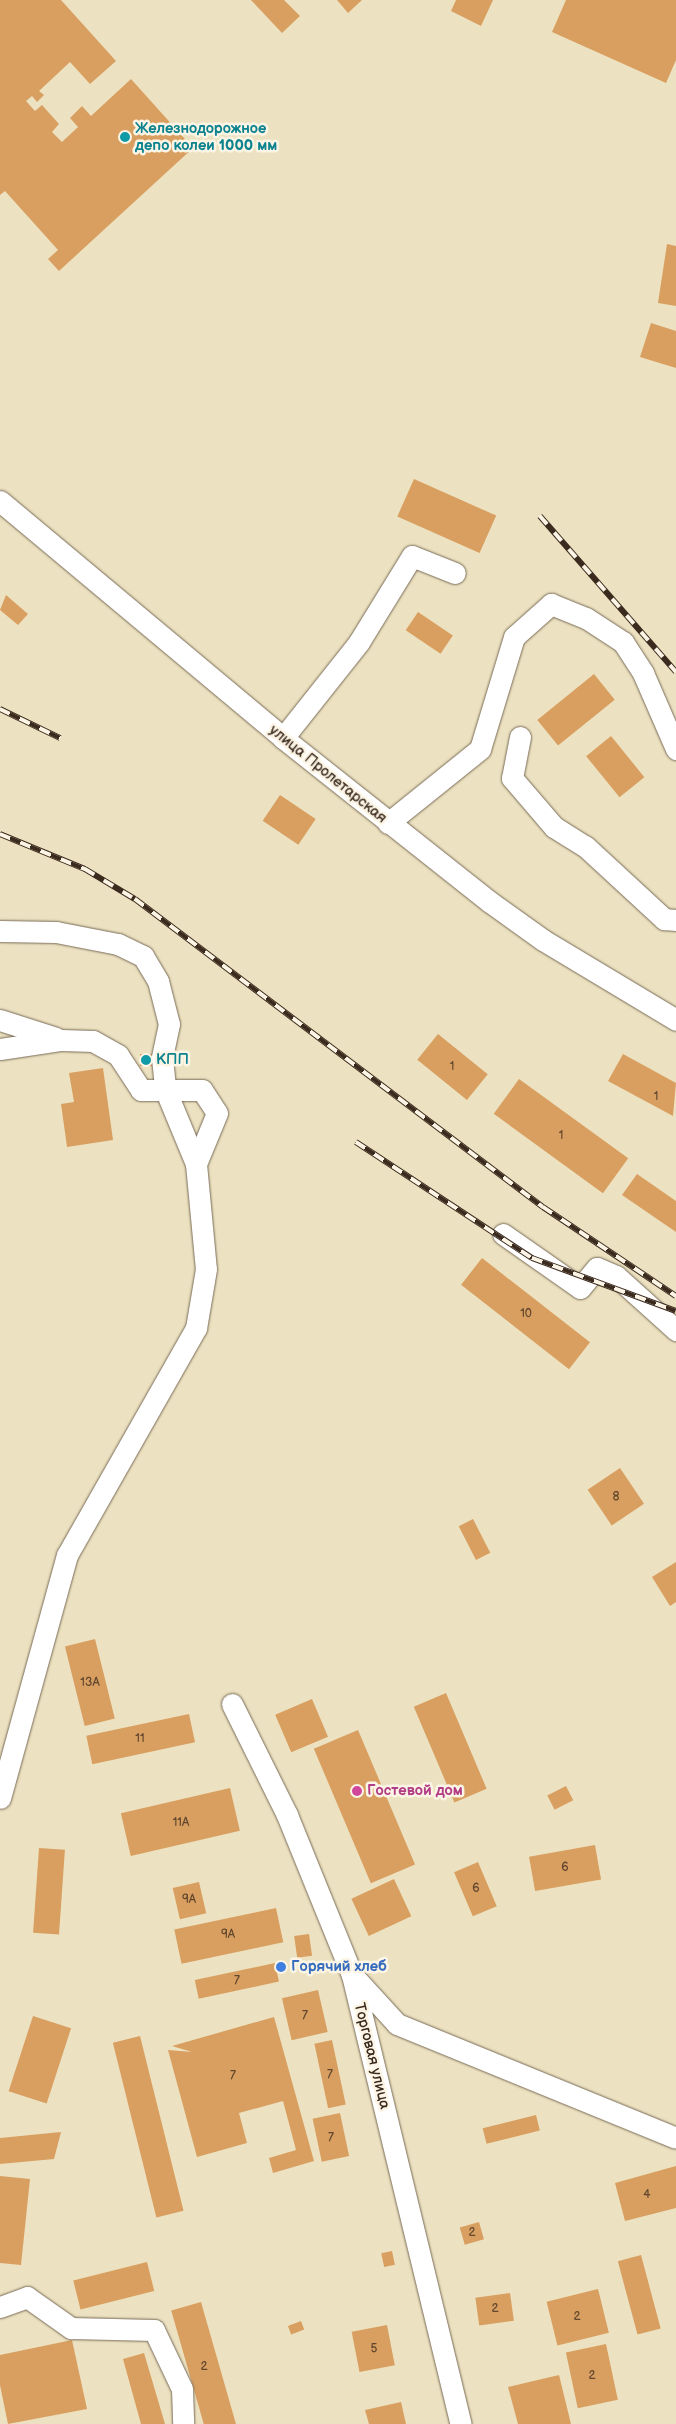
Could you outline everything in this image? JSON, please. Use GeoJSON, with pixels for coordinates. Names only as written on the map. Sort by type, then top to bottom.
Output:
{"type":"FeatureCollection","features":[{"type":"Feature","properties":{"kind":"street","name":"улица Пролетарская"},"geometry":{"type":"LineString","coordinates":[[0,501],[283,738],[388,823],[544,940],[676,1020]]}},
{"type":"Feature","properties":{"kind":"street"},"geometry":{"type":"LineString","coordinates":[[283,738],[359,642],[412,556],[455,573]]}},
{"type":"Feature","properties":{"kind":"street"},"geometry":{"type":"LineString","coordinates":[[388,823],[480,749],[514,637],[551,604],[586,618],[622,642],[643,672],[676,749]]}},
{"type":"Feature","properties":{"kind":"street"},"geometry":{"type":"LineString","coordinates":[[520,736],[512,778],[554,827],[585,846],[664,919],[676,920]]}},
{"type":"Feature","properties":{"kind":"street"},"geometry":{"type":"LineString","coordinates":[[0,932],[75,935],[132,948],[143,956],[158,981],[169,1024],[162,1058],[165,1088],[196,1164],[206,1269],[196,1328],[67,1556],[0,1798]]}},
{"type":"Feature","properties":{"kind":"street"},"geometry":{"type":"LineString","coordinates":[[0,1020],[61,1040]]}},
{"type":"Feature","properties":{"kind":"street"},"geometry":{"type":"LineString","coordinates":[[0,1049],[61,1040],[94,1040],[107,1046],[129,1067],[141,1090],[165,1088],[202,1090],[214,1102],[215,1124],[196,1164]]}},
{"type":"Feature","properties":{"kind":"street"},"geometry":{"type":"LineString","coordinates":[[503,1234],[580,1288],[597,1268],[616,1276],[676,1330]]}},
{"type":"Feature","properties":{"kind":"street","name":"Торговая улица"},"geometry":{"type":"LineString","coordinates":[[232,1704],[287,1815],[352,1975],[461,2424]]}},
{"type":"Feature","properties":{"kind":"street"},"geometry":{"type":"LineString","coordinates":[[352,1975],[396,2024],[676,2138]]}},
{"type":"Feature","properties":{"kind":"street"},"geometry":{"type":"LineString","coordinates":[[0,2306],[27,2297],[71,2328],[154,2330],[182,2389],[183,2424]]}},
{"type":"Feature","properties":{"kind":"building","name":"Железнодорожное депо колеи 1000 мм"},"geometry":{"type":"Polygon","coordinates":[[[0,0],[61,0],[116,61],[90,84],[70,62],[39,91],[44,95],[37,102],[32,96],[26,101],[35,111],[42,105],[59,124],[52,132],[62,142],[78,127],[70,118],[82,106],[91,116],[131,79],[193,148],[59,271],[48,259],[58,250],[5,191],[0,195],[0,0]]]}},
{"type":"Feature","properties":{"kind":"building"},"geometry":{"type":"Polygon","coordinates":[[[251,0],[284,0],[300,16],[282,33],[251,0]]]}},
{"type":"Feature","properties":{"kind":"building"},"geometry":{"type":"Polygon","coordinates":[[[337,0],[362,0],[348,13],[337,0]]]}},
{"type":"Feature","properties":{"kind":"building"},"geometry":{"type":"Polygon","coordinates":[[[456,0],[493,0],[481,26],[451,11],[456,0]]]}},
{"type":"Feature","properties":{"kind":"building"},"geometry":{"type":"Polygon","coordinates":[[[566,0],[676,0],[676,60],[666,83],[552,32],[566,0]]]}},
{"type":"Feature","properties":{"kind":"building"},"geometry":{"type":"Polygon","coordinates":[[[667,244],[676,246],[676,306],[658,303],[667,244]]]}},
{"type":"Feature","properties":{"kind":"building"},"geometry":{"type":"Polygon","coordinates":[[[651,323],[676,331],[676,368],[640,357],[651,323]]]}},
{"type":"Feature","properties":{"kind":"building"},"geometry":{"type":"Polygon","coordinates":[[[414,479],[496,516],[480,553],[397,516],[414,479]]]}},
{"type":"Feature","properties":{"kind":"building"},"geometry":{"type":"Polygon","coordinates":[[[6,595],[28,614],[18,625],[0,610],[6,595]]]}},
{"type":"Feature","properties":{"kind":"building"},"geometry":{"type":"Polygon","coordinates":[[[418,612],[453,635],[441,654],[406,630],[418,612]]]}},
{"type":"Feature","properties":{"kind":"building"},"geometry":{"type":"Polygon","coordinates":[[[594,674],[615,700],[558,746],[537,720],[594,674]]]}},
{"type":"Feature","properties":{"kind":"building"},"geometry":{"type":"Polygon","coordinates":[[[611,736],[644,777],[619,797],[586,756],[611,736]]]}},
{"type":"Feature","properties":{"kind":"building"},"geometry":{"type":"Polygon","coordinates":[[[280,795],[316,819],[298,845],[263,821],[280,795]]]}},
{"type":"Feature","properties":{"kind":"building"},"geometry":{"type":"Polygon","coordinates":[[[438,1034],[488,1074],[467,1100],[417,1060],[438,1034]]]}},
{"type":"Feature","properties":{"kind":"building","name":"КПП"},"geometry":{"type":"Polygon","coordinates":[[[140,1054],[152,1054],[152,1066],[140,1066],[140,1054]]]}},
{"type":"Feature","properties":{"kind":"building"},"geometry":{"type":"Polygon","coordinates":[[[623,1054],[676,1083],[673,1116],[608,1081],[623,1054]]]}},
{"type":"Feature","properties":{"kind":"building"},"geometry":{"type":"Polygon","coordinates":[[[103,1068],[113,1140],[67,1147],[61,1104],[74,1102],[69,1073],[103,1068]]]}},
{"type":"Feature","properties":{"kind":"building"},"geometry":{"type":"Polygon","coordinates":[[[519,1079],[628,1158],[603,1193],[494,1114],[519,1079]]]}},
{"type":"Feature","properties":{"kind":"building"},"geometry":{"type":"Polygon","coordinates":[[[637,1174],[676,1201],[676,1232],[622,1195],[637,1174]]]}},
{"type":"Feature","properties":{"kind":"building"},"geometry":{"type":"Polygon","coordinates":[[[482,1258],[590,1342],[569,1369],[461,1285],[482,1258]]]}},
{"type":"Feature","properties":{"kind":"building"},"geometry":{"type":"Polygon","coordinates":[[[620,1468],[644,1504],[612,1525],[588,1490],[620,1468]]]}},
{"type":"Feature","properties":{"kind":"building"},"geometry":{"type":"Polygon","coordinates":[[[473,1519],[490,1553],[476,1560],[459,1526],[473,1519]]]}},
{"type":"Feature","properties":{"kind":"building"},"geometry":{"type":"Polygon","coordinates":[[[676,1562],[676,1602],[670,1606],[652,1577],[676,1562]]]}},
{"type":"Feature","properties":{"kind":"building"},"geometry":{"type":"Polygon","coordinates":[[[95,1639],[115,1719],[85,1726],[65,1646],[95,1639]]]}},
{"type":"Feature","properties":{"kind":"building"},"geometry":{"type":"Polygon","coordinates":[[[446,1693],[487,1789],[454,1802],[414,1707],[446,1693]]]}},
{"type":"Feature","properties":{"kind":"building"},"geometry":{"type":"Polygon","coordinates":[[[312,1699],[328,1737],[291,1752],[275,1715],[312,1699]]]}},
{"type":"Feature","properties":{"kind":"building"},"geometry":{"type":"Polygon","coordinates":[[[189,1714],[195,1742],[92,1764],[86,1736],[189,1714]]]}},
{"type":"Feature","properties":{"kind":"building"},"geometry":{"type":"Polygon","coordinates":[[[358,1730],[415,1864],[371,1883],[314,1749],[358,1730]]]}},
{"type":"Feature","properties":{"kind":"building"},"geometry":{"type":"Polygon","coordinates":[[[566,1786],[573,1800],[555,1810],[547,1796],[566,1786]]]}},
{"type":"Feature","properties":{"kind":"building"},"geometry":{"type":"Polygon","coordinates":[[[230,1788],[240,1831],[131,1856],[121,1813],[230,1788]]]}},
{"type":"Feature","properties":{"kind":"building"},"geometry":{"type":"Polygon","coordinates":[[[595,1845],[601,1879],[535,1891],[529,1857],[595,1845]]]}},
{"type":"Feature","properties":{"kind":"building"},"geometry":{"type":"Polygon","coordinates":[[[39,1848],[65,1850],[59,1935],[33,1933],[39,1848]]]}},
{"type":"Feature","properties":{"kind":"building"},"geometry":{"type":"Polygon","coordinates":[[[478,1862],[497,1906],[473,1916],[454,1872],[478,1862]]]}},
{"type":"Feature","properties":{"kind":"building"},"geometry":{"type":"Polygon","coordinates":[[[394,1879],[411,1916],[369,1936],[351,1899],[394,1879]]]}},
{"type":"Feature","properties":{"kind":"building"},"geometry":{"type":"Polygon","coordinates":[[[199,1882],[206,1913],[180,1919],[173,1888],[199,1882]]]}},
{"type":"Feature","properties":{"kind":"building"},"geometry":{"type":"Polygon","coordinates":[[[276,1908],[283,1942],[182,1964],[174,1930],[276,1908]]]}},
{"type":"Feature","properties":{"kind":"building"},"geometry":{"type":"Polygon","coordinates":[[[309,1934],[312,1956],[297,1958],[294,1936],[309,1934]]]}},
{"type":"Feature","properties":{"kind":"building"},"geometry":{"type":"Polygon","coordinates":[[[275,1963],[279,1982],[199,1999],[195,1980],[275,1963]]]}},
{"type":"Feature","properties":{"kind":"building"},"geometry":{"type":"Polygon","coordinates":[[[318,1990],[328,2032],[292,2040],[282,1998],[318,1990]]]}},
{"type":"Feature","properties":{"kind":"building"},"geometry":{"type":"Polygon","coordinates":[[[33,2016],[71,2028],[47,2103],[9,2091],[33,2016]]]}},
{"type":"Feature","properties":{"kind":"building"},"geometry":{"type":"Polygon","coordinates":[[[274,2017],[314,2161],[273,2173],[269,2158],[296,2150],[283,2101],[239,2113],[247,2143],[197,2157],[168,2050],[192,2052],[172,2046],[274,2017]]]}},
{"type":"Feature","properties":{"kind":"building"},"geometry":{"type":"Polygon","coordinates":[[[140,2036],[184,2211],[156,2217],[113,2043],[140,2036]]]}},
{"type":"Feature","properties":{"kind":"building"},"geometry":{"type":"Polygon","coordinates":[[[332,2040],[346,2105],[328,2108],[314,2044],[332,2040]]]}},
{"type":"Feature","properties":{"kind":"building"},"geometry":{"type":"Polygon","coordinates":[[[340,2113],[349,2156],[322,2162],[313,2119],[340,2113]]]}},
{"type":"Feature","properties":{"kind":"building"},"geometry":{"type":"Polygon","coordinates":[[[536,2115],[540,2131],[487,2144],[483,2128],[536,2115]]]}},
{"type":"Feature","properties":{"kind":"building"},"geometry":{"type":"Polygon","coordinates":[[[61,2132],[54,2159],[0,2164],[0,2138],[61,2132]]]}},
{"type":"Feature","properties":{"kind":"building"},"geometry":{"type":"Polygon","coordinates":[[[676,2166],[676,2208],[625,2221],[615,2183],[676,2166]]]}},
{"type":"Feature","properties":{"kind":"building"},"geometry":{"type":"Polygon","coordinates":[[[0,2176],[30,2179],[21,2265],[0,2263],[0,2176]]]}},
{"type":"Feature","properties":{"kind":"building"},"geometry":{"type":"Polygon","coordinates":[[[479,2222],[484,2239],[465,2245],[460,2228],[479,2222]]]}},
{"type":"Feature","properties":{"kind":"building"},"geometry":{"type":"Polygon","coordinates":[[[392,2251],[395,2265],[384,2267],[381,2253],[392,2251]]]}},
{"type":"Feature","properties":{"kind":"building"},"geometry":{"type":"Polygon","coordinates":[[[641,2255],[661,2328],[637,2335],[618,2261],[641,2255]]]}},
{"type":"Feature","properties":{"kind":"building"},"geometry":{"type":"Polygon","coordinates":[[[147,2262],[154,2291],[81,2309],[73,2280],[147,2262]]]}},
{"type":"Feature","properties":{"kind":"building"},"geometry":{"type":"Polygon","coordinates":[[[598,2289],[609,2333],[557,2345],[547,2302],[598,2289]]]}},
{"type":"Feature","properties":{"kind":"building"},"geometry":{"type":"Polygon","coordinates":[[[510,2293],[514,2321],[479,2326],[475,2298],[510,2293]]]}},
{"type":"Feature","properties":{"kind":"building"},"geometry":{"type":"Polygon","coordinates":[[[201,2302],[236,2424],[204,2424],[171,2311],[201,2302]]]}},
{"type":"Feature","properties":{"kind":"building"},"geometry":{"type":"Polygon","coordinates":[[[301,2321],[304,2329],[291,2334],[288,2326],[301,2321]]]}},
{"type":"Feature","properties":{"kind":"building"},"geometry":{"type":"Polygon","coordinates":[[[387,2325],[395,2365],[359,2372],[352,2332],[387,2325]]]}},
{"type":"Feature","properties":{"kind":"building"},"geometry":{"type":"Polygon","coordinates":[[[72,2340],[87,2409],[8,2424],[0,2385],[0,2355],[72,2340]]]}},
{"type":"Feature","properties":{"kind":"building"},"geometry":{"type":"Polygon","coordinates":[[[606,2344],[618,2400],[578,2408],[566,2353],[606,2344]]]}},
{"type":"Feature","properties":{"kind":"building"},"geometry":{"type":"Polygon","coordinates":[[[144,2353],[165,2424],[141,2424],[123,2359],[144,2353]]]}},
{"type":"Feature","properties":{"kind":"building"},"geometry":{"type":"Polygon","coordinates":[[[559,2375],[571,2424],[518,2424],[508,2387],[559,2375]]]}},
{"type":"Feature","properties":{"kind":"building"},"geometry":{"type":"Polygon","coordinates":[[[401,2402],[406,2424],[369,2424],[365,2410],[401,2402]]]}},
{"type":"Feature","properties":{"kind":"railway"},"geometry":{"type":"LineString","coordinates":[[540,516],[676,672]]}},
{"type":"Feature","properties":{"kind":"railway"},"geometry":{"type":"LineString","coordinates":[[0,709],[60,738]]}},
{"type":"Feature","properties":{"kind":"railway"},"geometry":{"type":"LineString","coordinates":[[0,834],[85,869],[135,899],[543,1207],[676,1296]]}},
{"type":"Feature","properties":{"kind":"railway"},"geometry":{"type":"LineString","coordinates":[[356,1142],[532,1258],[676,1311]]}},
{"type":"Feature","properties":{"kind":"place","name":"Железнодорожное депо колеи 1000 мм"},"geometry":{"type":"Point","coordinates":[125,137]}},
{"type":"Feature","properties":{"kind":"place","name":"КПП"},"geometry":{"type":"Point","coordinates":[146,1060]}},
{"type":"Feature","properties":{"kind":"place","name":"Гостевой дом"},"geometry":{"type":"Point","coordinates":[357,1791]}},
{"type":"Feature","properties":{"kind":"place","name":"Горячий хлеб"},"geometry":{"type":"Point","coordinates":[281,1967]}}]}
